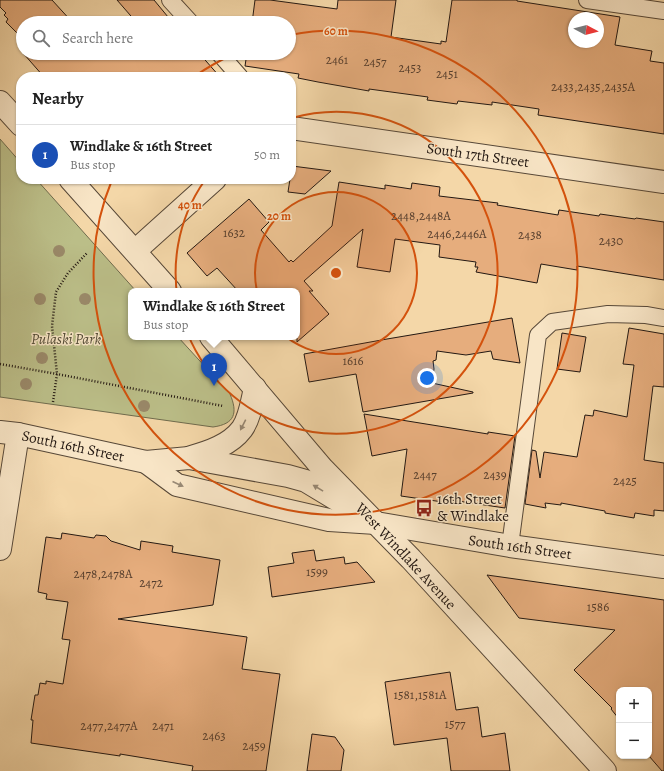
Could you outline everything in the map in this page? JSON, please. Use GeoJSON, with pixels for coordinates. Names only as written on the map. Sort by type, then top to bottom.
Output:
{"type":"FeatureCollection","features":[{"type":"Feature","properties":{"kind":"street"},"geometry":{"type":"LineString","coordinates":[[0,102],[16,120]]}},
{"type":"Feature","properties":{"kind":"street","name":"South 17th Street"},"geometry":{"type":"LineString","coordinates":[[296,129],[664,182]]}},
{"type":"Feature","properties":{"kind":"street"},"geometry":{"type":"LineString","coordinates":[[75,184],[167,288]]}},
{"type":"Feature","properties":{"kind":"street"},"geometry":{"type":"LineString","coordinates":[[135,251],[209,184]]}},
{"type":"Feature","properties":{"kind":"street","name":"West Windlake Avenue"},"geometry":{"type":"LineString","coordinates":[[214,340],[323,469],[376,523],[605,771]]}},
{"type":"Feature","properties":{"kind":"street"},"geometry":{"type":"LineString","coordinates":[[189,458],[211,451],[234,438],[242,428],[248,414],[255,388]]}},
{"type":"Feature","properties":{"kind":"street"},"geometry":{"type":"LineString","coordinates":[[0,549],[9,433]]}},
{"type":"Feature","properties":{"kind":"street","name":"South 16th Street"},"geometry":{"type":"LineString","coordinates":[[9,433],[146,462],[189,458],[288,476],[306,481],[376,523]]}},
{"type":"Feature","properties":{"kind":"street","name":"South 16th Street"},"geometry":{"type":"LineString","coordinates":[[146,462],[177,485],[329,520],[376,523],[510,546],[664,567]]}},
{"type":"Feature","properties":{"kind":"lane"},"geometry":{"type":"LineString","coordinates":[[170,0],[185,16]]}},
{"type":"Feature","properties":{"kind":"lane"},"geometry":{"type":"LineString","coordinates":[[587,0],[664,11]]}},
{"type":"Feature","properties":{"kind":"lane"},"geometry":{"type":"LineString","coordinates":[[225,60],[236,72]]}},
{"type":"Feature","properties":{"kind":"lane"},"geometry":{"type":"LineString","coordinates":[[510,546],[538,335],[552,322],[608,314],[646,315],[664,318]]}},
{"type":"Feature","properties":{"kind":"path"},"geometry":{"type":"LineString","coordinates":[[53,402],[56,374],[52,326],[56,292],[68,273],[87,253]]}},
{"type":"Feature","properties":{"kind":"path"},"geometry":{"type":"LineString","coordinates":[[0,364],[223,406]]}},
{"type":"Feature","properties":{"kind":"green space","name":"Pulaski Park"},"geometry":{"type":"Polygon","coordinates":[[[0,139],[16,157],[16,184],[40,184],[133,288],[128,288],[128,340],[181,340],[230,394],[234,412],[233,416],[226,423],[213,427],[0,397],[0,139]]]}},
{"type":"Feature","properties":{"kind":"building"},"geometry":{"type":"Polygon","coordinates":[[[0,0],[52,0],[67,16],[16,16],[16,32],[6,22],[8,19],[4,15],[6,13],[0,7],[0,0]]]}},
{"type":"Feature","properties":{"kind":"building"},"geometry":{"type":"Polygon","coordinates":[[[117,0],[154,0],[167,16],[131,16],[117,0]]]}},
{"type":"Feature","properties":{"kind":"building"},"geometry":{"type":"Polygon","coordinates":[[[255,0],[270,0],[337,9],[338,0],[396,0],[391,37],[441,44],[441,41],[446,42],[452,0],[517,0],[588,12],[568,12],[568,48],[604,48],[604,15],[620,17],[615,45],[652,51],[650,61],[664,63],[664,134],[538,115],[539,109],[492,102],[492,105],[458,101],[457,104],[427,100],[428,97],[369,89],[369,91],[298,78],[299,74],[296,74],[296,72],[286,72],[245,66],[246,60],[296,60],[296,16],[253,16],[255,0]]]}},
{"type":"Feature","properties":{"kind":"building"},"geometry":{"type":"Polygon","coordinates":[[[29,60],[205,60],[216,72],[40,72],[29,60]]]}},
{"type":"Feature","properties":{"kind":"building"},"geometry":{"type":"Polygon","coordinates":[[[296,167],[331,171],[305,194],[288,192],[289,184],[296,184],[296,167]]]}},
{"type":"Feature","properties":{"kind":"building"},"geometry":{"type":"Polygon","coordinates":[[[339,182],[385,189],[385,185],[411,189],[412,183],[440,187],[439,196],[498,203],[497,205],[558,215],[559,210],[599,216],[600,214],[664,222],[664,280],[577,266],[577,270],[541,264],[537,283],[476,272],[478,267],[475,267],[476,262],[439,257],[440,245],[395,239],[390,272],[357,267],[363,229],[304,281],[313,291],[309,291],[329,314],[300,339],[300,288],[235,288],[217,268],[207,276],[187,253],[249,199],[269,222],[261,230],[289,262],[291,260],[293,262],[332,226],[339,182]]]}},
{"type":"Feature","properties":{"kind":"building"},"geometry":{"type":"Polygon","coordinates":[[[512,318],[520,363],[493,359],[491,351],[466,355],[437,351],[436,360],[433,361],[434,369],[432,383],[473,393],[363,412],[356,374],[309,382],[304,354],[512,318]]]}},
{"type":"Feature","properties":{"kind":"building"},"geometry":{"type":"Polygon","coordinates":[[[629,328],[664,334],[664,387],[653,386],[644,460],[664,463],[664,511],[654,510],[654,516],[635,513],[634,518],[561,503],[561,505],[545,503],[546,508],[525,504],[532,450],[536,451],[540,478],[544,452],[577,457],[585,415],[593,416],[594,410],[627,417],[634,365],[623,364],[629,328]]]}},
{"type":"Feature","properties":{"kind":"building"},"geometry":{"type":"Polygon","coordinates":[[[562,333],[586,337],[580,372],[557,369],[562,333]]]}},
{"type":"Feature","properties":{"kind":"building"},"geometry":{"type":"Polygon","coordinates":[[[364,414],[488,434],[488,432],[515,436],[505,508],[444,499],[443,502],[401,496],[407,449],[372,456],[364,414]]]}},
{"type":"Feature","properties":{"kind":"building"},"geometry":{"type":"Polygon","coordinates":[[[62,533],[94,538],[96,535],[106,536],[111,541],[140,550],[141,541],[173,546],[172,552],[220,560],[213,605],[118,619],[247,637],[242,669],[280,674],[266,771],[192,771],[193,766],[120,754],[120,756],[31,743],[33,720],[31,720],[35,695],[38,695],[40,683],[46,684],[46,681],[63,684],[70,640],[62,639],[68,602],[46,599],[47,594],[38,592],[46,537],[61,539],[62,533]]]}},
{"type":"Feature","properties":{"kind":"building"},"geometry":{"type":"Polygon","coordinates":[[[314,550],[316,561],[344,557],[345,564],[357,562],[375,582],[272,597],[268,567],[294,563],[292,553],[314,550]]]}},
{"type":"Feature","properties":{"kind":"building"},"geometry":{"type":"Polygon","coordinates":[[[487,575],[664,600],[664,771],[662,771],[652,759],[652,687],[616,687],[616,715],[611,709],[612,708],[574,670],[615,630],[519,618],[487,575]]]}},
{"type":"Feature","properties":{"kind":"building"},"geometry":{"type":"Polygon","coordinates":[[[450,672],[456,710],[478,707],[482,737],[505,733],[510,771],[451,771],[447,738],[394,745],[385,682],[450,672]]]}},
{"type":"Feature","properties":{"kind":"building"},"geometry":{"type":"Polygon","coordinates":[[[312,734],[335,737],[344,750],[341,771],[307,771],[312,734]]]}},
{"type":"Feature","properties":{"kind":"place","name":"Windlake & 16th Street"},"geometry":{"type":"Point","coordinates":[214,386]}},
{"type":"Feature","properties":{"kind":"place","name":"16th Street & Windlake"},"geometry":{"type":"Point","coordinates":[424,508]}}]}
